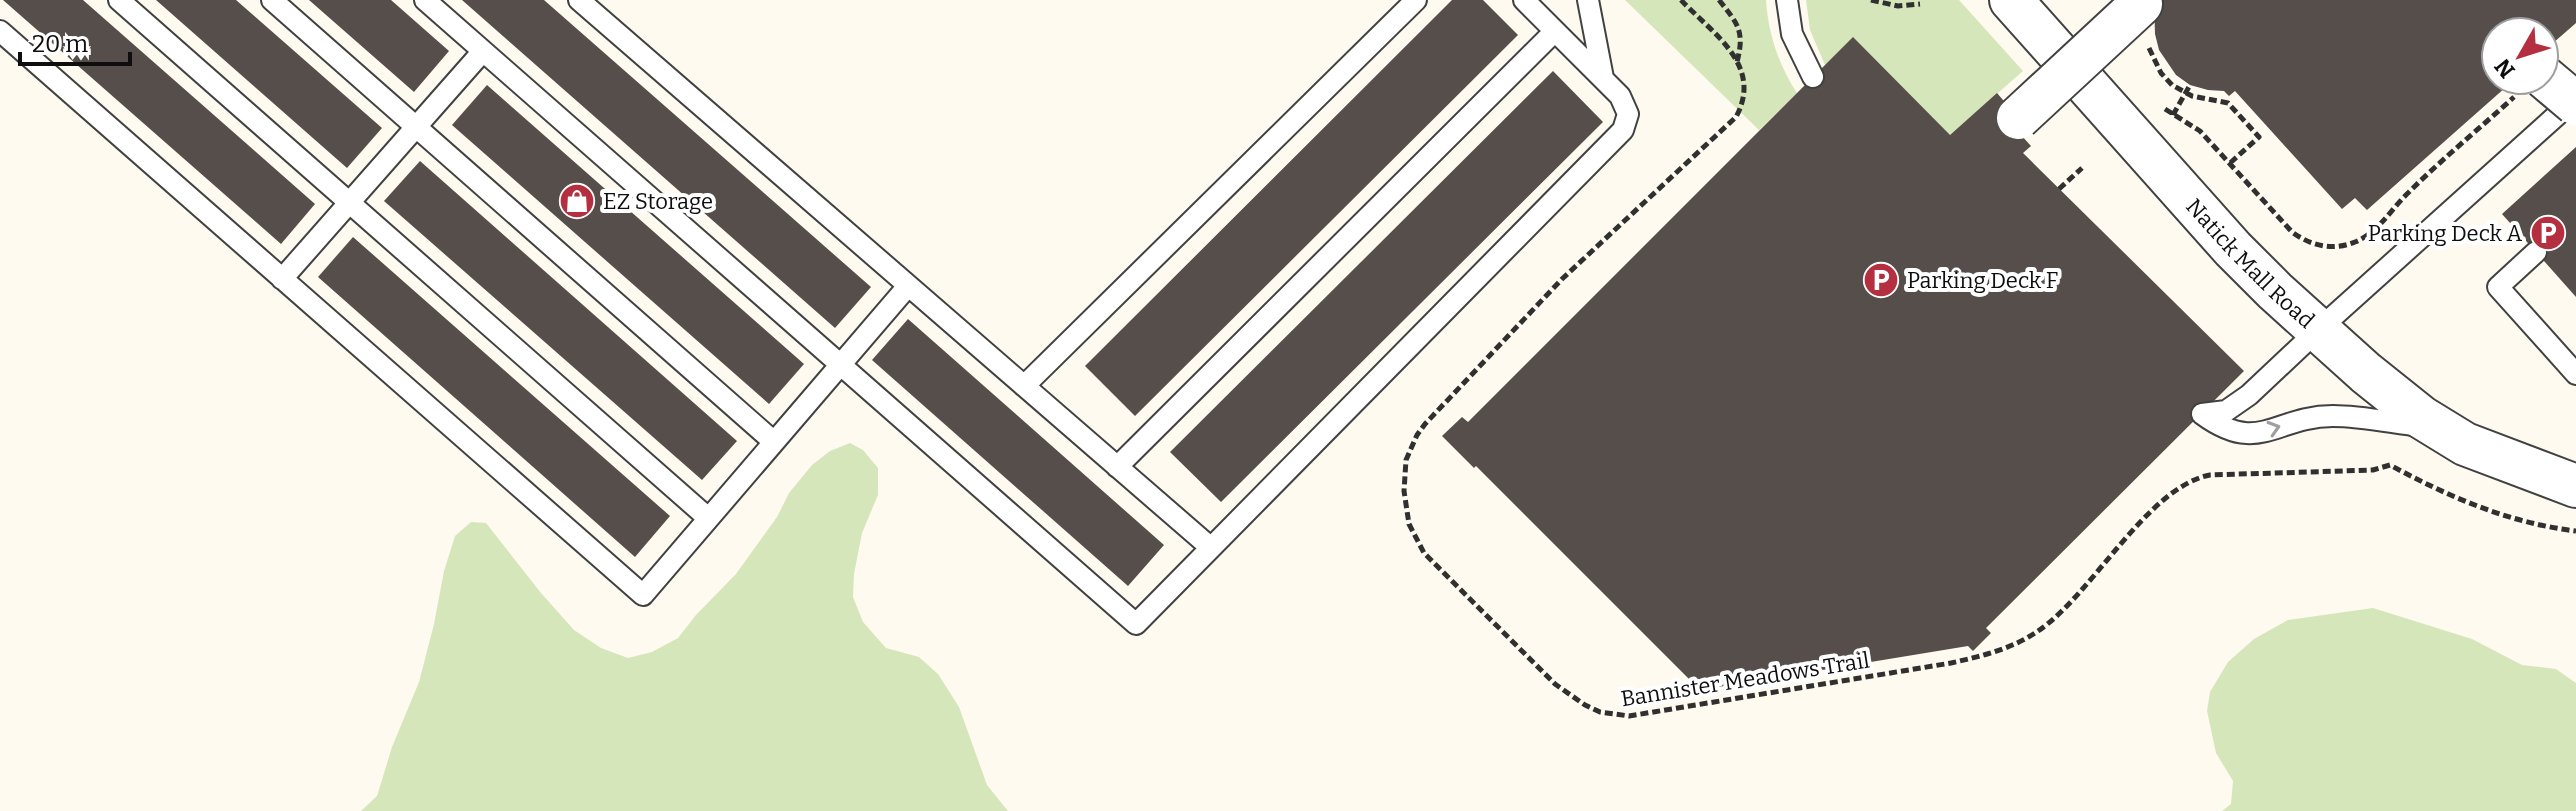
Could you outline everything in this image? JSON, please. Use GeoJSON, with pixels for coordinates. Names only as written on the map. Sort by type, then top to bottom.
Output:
{"type":"FeatureCollection","features":[{"type":"Feature","properties":{"kind":"street","name":"Natick Mall Road"},"geometry":{"type":"LineString","coordinates":[[2014,2],[2233,249],[2317,331],[2390,394],[2438,428],[2480,451],[2576,486]]}},
{"type":"Feature","properties":{"kind":"street"},"geometry":{"type":"LineString","coordinates":[[2018,118],[2141,4],[2142,19]]}},
{"type":"Feature","properties":{"kind":"street","name":"Natick Mall Road"},"geometry":{"type":"LineString","coordinates":[[2526,467],[2576,461]]}},
{"type":"Feature","properties":{"kind":"lane"},"geometry":{"type":"LineString","coordinates":[[119,0],[708,518]]}},
{"type":"Feature","properties":{"kind":"lane"},"geometry":{"type":"LineString","coordinates":[[272,0],[774,442]]}},
{"type":"Feature","properties":{"kind":"lane"},"geometry":{"type":"LineString","coordinates":[[425,0],[1136,624],[1623,130],[1628,114],[1625,105],[1603,78],[1524,0]]}},
{"type":"Feature","properties":{"kind":"lane"},"geometry":{"type":"LineString","coordinates":[[579,0],[1210,547]]}},
{"type":"Feature","properties":{"kind":"lane"},"geometry":{"type":"LineString","coordinates":[[1024,386],[1416,0]]}},
{"type":"Feature","properties":{"kind":"lane"},"geometry":{"type":"LineString","coordinates":[[1588,0],[1603,78]]}},
{"type":"Feature","properties":{"kind":"lane"},"geometry":{"type":"LineString","coordinates":[[1787,0],[1792,34],[1813,77]]}},
{"type":"Feature","properties":{"kind":"lane"},"geometry":{"type":"LineString","coordinates":[[0,31],[643,595],[908,286]]}},
{"type":"Feature","properties":{"kind":"lane"},"geometry":{"type":"LineString","coordinates":[[1117,467],[1555,31]]}},
{"type":"Feature","properties":{"kind":"lane"},"geometry":{"type":"LineString","coordinates":[[282,279],[483,51]]}},
{"type":"Feature","properties":{"kind":"lane"},"geometry":{"type":"LineString","coordinates":[[2438,428],[2332,416],[2309,418],[2263,432],[2243,433],[2225,429],[2202,414],[2217,414],[2235,406],[2576,98]]}},
{"type":"Feature","properties":{"kind":"lane"},"geometry":{"type":"LineString","coordinates":[[2536,252],[2498,287],[2573,364]]}},
{"type":"Feature","properties":{"kind":"path","name":"Bannister Meadows Trail"},"geometry":{"type":"LineString","coordinates":[[1681,0],[1717,34],[1737,62],[1745,92],[1740,109],[1731,124],[1552,288],[1425,424],[1406,460],[1405,508],[1409,524],[1424,553],[1555,684],[1585,705],[1600,712],[1629,716],[1951,663],[2001,650],[2038,631],[2058,615],[2145,519],[2178,488],[2197,478],[2373,470],[2390,465],[2447,495],[2487,511],[2576,531]]}},
{"type":"Feature","properties":{"kind":"path"},"geometry":{"type":"LineString","coordinates":[[1719,0],[1741,32],[1742,45],[1737,62]]}},
{"type":"Feature","properties":{"kind":"path"},"geometry":{"type":"LineString","coordinates":[[1871,0],[1898,6],[1920,4]]}},
{"type":"Feature","properties":{"kind":"path"},"geometry":{"type":"LineString","coordinates":[[2142,19],[2148,54],[2161,73],[2186,94],[2228,103],[2259,137],[2229,164]]}},
{"type":"Feature","properties":{"kind":"path"},"geometry":{"type":"LineString","coordinates":[[2148,54],[2159,50]]}},
{"type":"Feature","properties":{"kind":"path"},"geometry":{"type":"LineString","coordinates":[[2173,115],[2190,85]]}},
{"type":"Feature","properties":{"kind":"path"},"geometry":{"type":"LineString","coordinates":[[2156,101],[2200,131],[2299,238],[2316,245],[2344,246],[2361,240],[2375,229],[2408,192],[2519,96]]}},
{"type":"Feature","properties":{"kind":"path"},"geometry":{"type":"LineString","coordinates":[[2059,189],[2082,168]]}},
{"type":"Feature","properties":{"kind":"green space"},"geometry":{"type":"Polygon","coordinates":[[[1625,0],[1766,0],[1776,49],[1797,93],[1759,130],[1625,0]]]}},
{"type":"Feature","properties":{"kind":"green space"},"geometry":{"type":"Polygon","coordinates":[[[1806,0],[1959,0],[2023,71],[1950,135],[1825,65],[1810,30],[1806,0]]]}},
{"type":"Feature","properties":{"kind":"green space"},"geometry":{"type":"Polygon","coordinates":[[[850,443],[863,450],[878,468],[878,495],[862,533],[854,574],[853,597],[863,622],[886,648],[919,657],[938,674],[959,707],[987,785],[1008,811],[361,811],[377,796],[392,747],[419,682],[455,536],[471,522],[486,523],[574,630],[601,648],[628,658],[652,652],[678,638],[736,574],[777,517],[789,493],[812,465],[830,451],[850,443]]]}},
{"type":"Feature","properties":{"kind":"green space"},"geometry":{"type":"Polygon","coordinates":[[[2373,608],[2472,639],[2522,665],[2556,669],[2576,683],[2576,811],[2222,811],[2231,804],[2233,781],[2216,753],[2207,711],[2210,692],[2228,662],[2254,639],[2288,620],[2373,608]]]}},
{"type":"Feature","properties":{"kind":"building"},"geometry":{"type":"Polygon","coordinates":[[[3,0],[83,0],[315,204],[281,244],[3,0]]]}},
{"type":"Feature","properties":{"kind":"building"},"geometry":{"type":"Polygon","coordinates":[[[156,0],[236,0],[382,128],[347,168],[156,0]]]}},
{"type":"Feature","properties":{"kind":"building"},"geometry":{"type":"Polygon","coordinates":[[[309,0],[391,0],[449,51],[414,92],[309,0]]]}},
{"type":"Feature","properties":{"kind":"building"},"geometry":{"type":"Polygon","coordinates":[[[462,0],[544,0],[871,287],[835,328],[462,0]]]}},
{"type":"Feature","properties":{"kind":"building"},"geometry":{"type":"Polygon","coordinates":[[[1452,0],[1483,0],[1518,35],[1135,416],[1085,366],[1452,0]]]}},
{"type":"Feature","properties":{"kind":"building"},"geometry":{"type":"Polygon","coordinates":[[[2154,0],[2576,0],[2576,23],[2560,37],[2560,16],[2480,16],[2480,96],[2496,96],[2367,210],[2355,198],[2342,209],[2235,91],[2229,96],[2224,91],[2190,85],[2176,75],[2159,50],[2154,0]]]}},
{"type":"Feature","properties":{"kind":"building","name":"Parking Deck F"},"geometry":{"type":"Polygon","coordinates":[[[1853,37],[1950,135],[1997,93],[2027,128],[2021,135],[2031,146],[2023,153],[2244,371],[1986,628],[1991,633],[1973,651],[1968,646],[1700,690],[1476,466],[1474,468],[1442,436],[1462,417],[1468,422],[1853,37]]]}},
{"type":"Feature","properties":{"kind":"building"},"geometry":{"type":"Polygon","coordinates":[[[1553,71],[1603,122],[1221,502],[1170,452],[1553,71]]]}},
{"type":"Feature","properties":{"kind":"building"},"geometry":{"type":"Polygon","coordinates":[[[487,85],[804,364],[769,404],[452,125],[487,85]]]}},
{"type":"Feature","properties":{"kind":"building","name":"Parking Deck A"},"geometry":{"type":"Polygon","coordinates":[[[2576,147],[2576,297],[2502,214],[2576,147]]]}},
{"type":"Feature","properties":{"kind":"building"},"geometry":{"type":"Polygon","coordinates":[[[420,161],[737,441],[702,480],[384,201],[420,161]]]}},
{"type":"Feature","properties":{"kind":"building"},"geometry":{"type":"Polygon","coordinates":[[[353,237],[670,516],[635,557],[318,277],[353,237]]]}},
{"type":"Feature","properties":{"kind":"building"},"geometry":{"type":"Polygon","coordinates":[[[908,319],[1164,545],[1128,586],[872,360],[908,319]]]}},
{"type":"Feature","properties":{"kind":"place","name":"EZ Storage"},"geometry":{"type":"Point","coordinates":[577,201]}},
{"type":"Feature","properties":{"kind":"place","name":"Parking Deck A"},"geometry":{"type":"Point","coordinates":[2548,233]}},
{"type":"Feature","properties":{"kind":"place","name":"Parking Deck F"},"geometry":{"type":"Point","coordinates":[1881,280]}}]}
